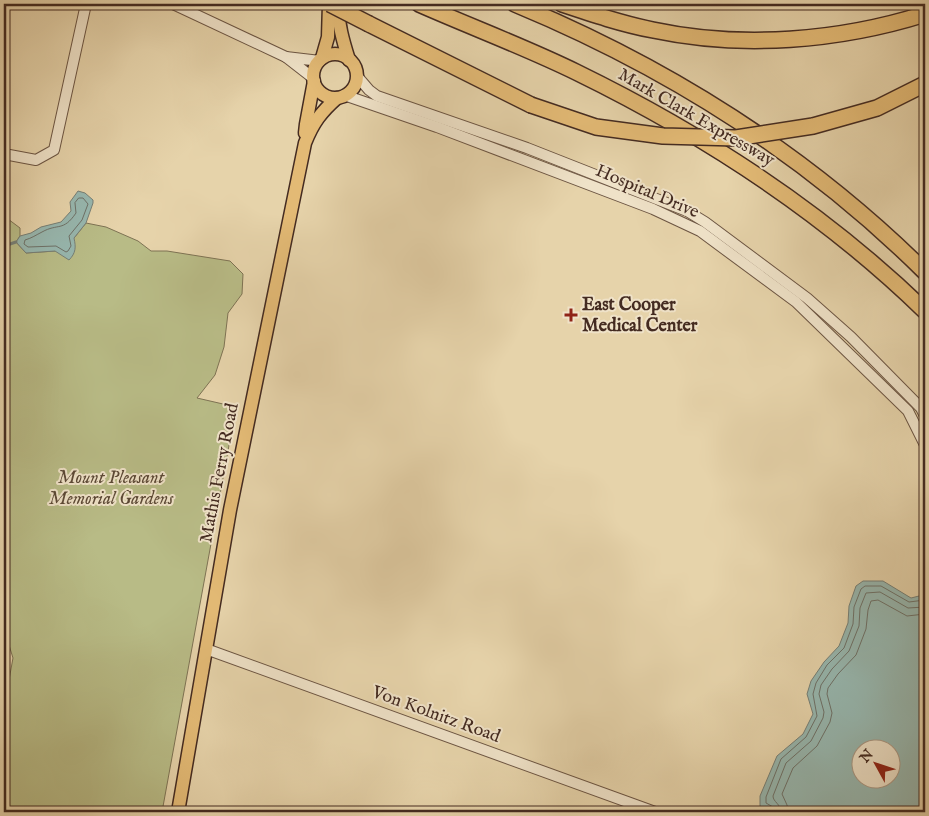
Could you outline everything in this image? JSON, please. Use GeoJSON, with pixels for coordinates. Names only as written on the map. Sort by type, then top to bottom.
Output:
{"type":"FeatureCollection","features":[{"type":"Feature","properties":{"kind":"highway"},"geometry":{"type":"LineString","coordinates":[[329,4],[531,106],[596,127],[663,136],[736,138],[813,126],[877,108],[925,84]]}},
{"type":"Feature","properties":{"kind":"highway","name":"Mark Clark Expressway"},"geometry":{"type":"LineString","coordinates":[[419,4],[574,71],[636,102],[720,150],[756,173],[827,226],[869,259],[925,311]]}},
{"type":"Feature","properties":{"kind":"highway","name":"Mark Clark Expressway"},"geometry":{"type":"LineString","coordinates":[[515,4],[573,28],[607,45],[674,82],[740,123],[831,188],[894,242],[925,272]]}},
{"type":"Feature","properties":{"kind":"highway"},"geometry":{"type":"LineString","coordinates":[[562,4],[611,20],[654,30],[709,38],[745,40],[794,38],[852,32],[925,14]]}},
{"type":"Feature","properties":{"kind":"main road"},"geometry":{"type":"LineString","coordinates":[[329,4],[328,37],[321,59],[316,66],[314,79],[317,88],[322,94],[329,97],[341,97],[351,90],[355,84],[356,70],[349,60],[341,37],[338,4]]}},
{"type":"Feature","properties":{"kind":"main road"},"geometry":{"type":"LineString","coordinates":[[321,59],[338,54],[349,60]]}},
{"type":"Feature","properties":{"kind":"main road","name":"Mathis Ferry Road"},"geometry":{"type":"LineString","coordinates":[[178,812],[243,440],[305,143],[306,124],[314,79]]}},
{"type":"Feature","properties":{"kind":"main road","name":"Mathis Ferry Road"},"geometry":{"type":"LineString","coordinates":[[305,143],[312,126],[322,111],[341,97]]}},
{"type":"Feature","properties":{"kind":"street"},"geometry":{"type":"LineString","coordinates":[[4,154],[36,160],[54,150],[86,4]]}},
{"type":"Feature","properties":{"kind":"street"},"geometry":{"type":"LineString","coordinates":[[173,4],[286,57],[314,79]]}},
{"type":"Feature","properties":{"kind":"street"},"geometry":{"type":"LineString","coordinates":[[286,57],[321,59]]}},
{"type":"Feature","properties":{"kind":"street","name":"Hospital Drive"},"geometry":{"type":"LineString","coordinates":[[356,76],[377,96],[527,148],[687,211],[706,222],[807,298],[851,337],[921,408],[925,416]]}},
{"type":"Feature","properties":{"kind":"street","name":"Hospital Drive"},"geometry":{"type":"LineString","coordinates":[[341,97],[437,126],[653,209],[700,231],[796,302],[908,410],[925,445]]}},
{"type":"Feature","properties":{"kind":"street","name":"Von Kolnitz Road"},"geometry":{"type":"LineString","coordinates":[[206,649],[654,812]]}},
{"type":"Feature","properties":{"kind":"green space","name":"Mount Pleasant Memorial Gardens"},"geometry":{"type":"Polygon","coordinates":[[[4,218],[20,228],[20,236],[16,242],[26,253],[55,251],[74,238],[86,223],[106,227],[138,241],[151,251],[167,251],[230,261],[243,274],[242,294],[228,313],[224,347],[215,375],[197,398],[236,407],[162,812],[4,812],[4,707],[13,658],[4,629],[4,218]]]}},
{"type":"Feature","properties":{"kind":"water"},"geometry":{"type":"Polygon","coordinates":[[[78,191],[85,193],[93,200],[93,203],[86,223],[74,238],[75,250],[69,260],[55,251],[26,253],[16,242],[20,236],[31,233],[41,227],[61,222],[71,211],[70,202],[78,191]]]}},
{"type":"Feature","properties":{"kind":"water"},"geometry":{"type":"Polygon","coordinates":[[[863,581],[883,581],[911,598],[923,595],[925,599],[925,812],[774,812],[760,806],[760,796],[777,756],[803,734],[813,714],[807,694],[811,681],[824,662],[839,646],[848,623],[849,606],[856,586],[863,581]]]}},
{"type":"Feature","properties":{"kind":"waterway"},"geometry":{"type":"LineString","coordinates":[[4,246],[16,242]]}},
{"type":"Feature","properties":{"kind":"place","name":"East Cooper Medical Center"},"geometry":{"type":"Point","coordinates":[571,315]}}]}
